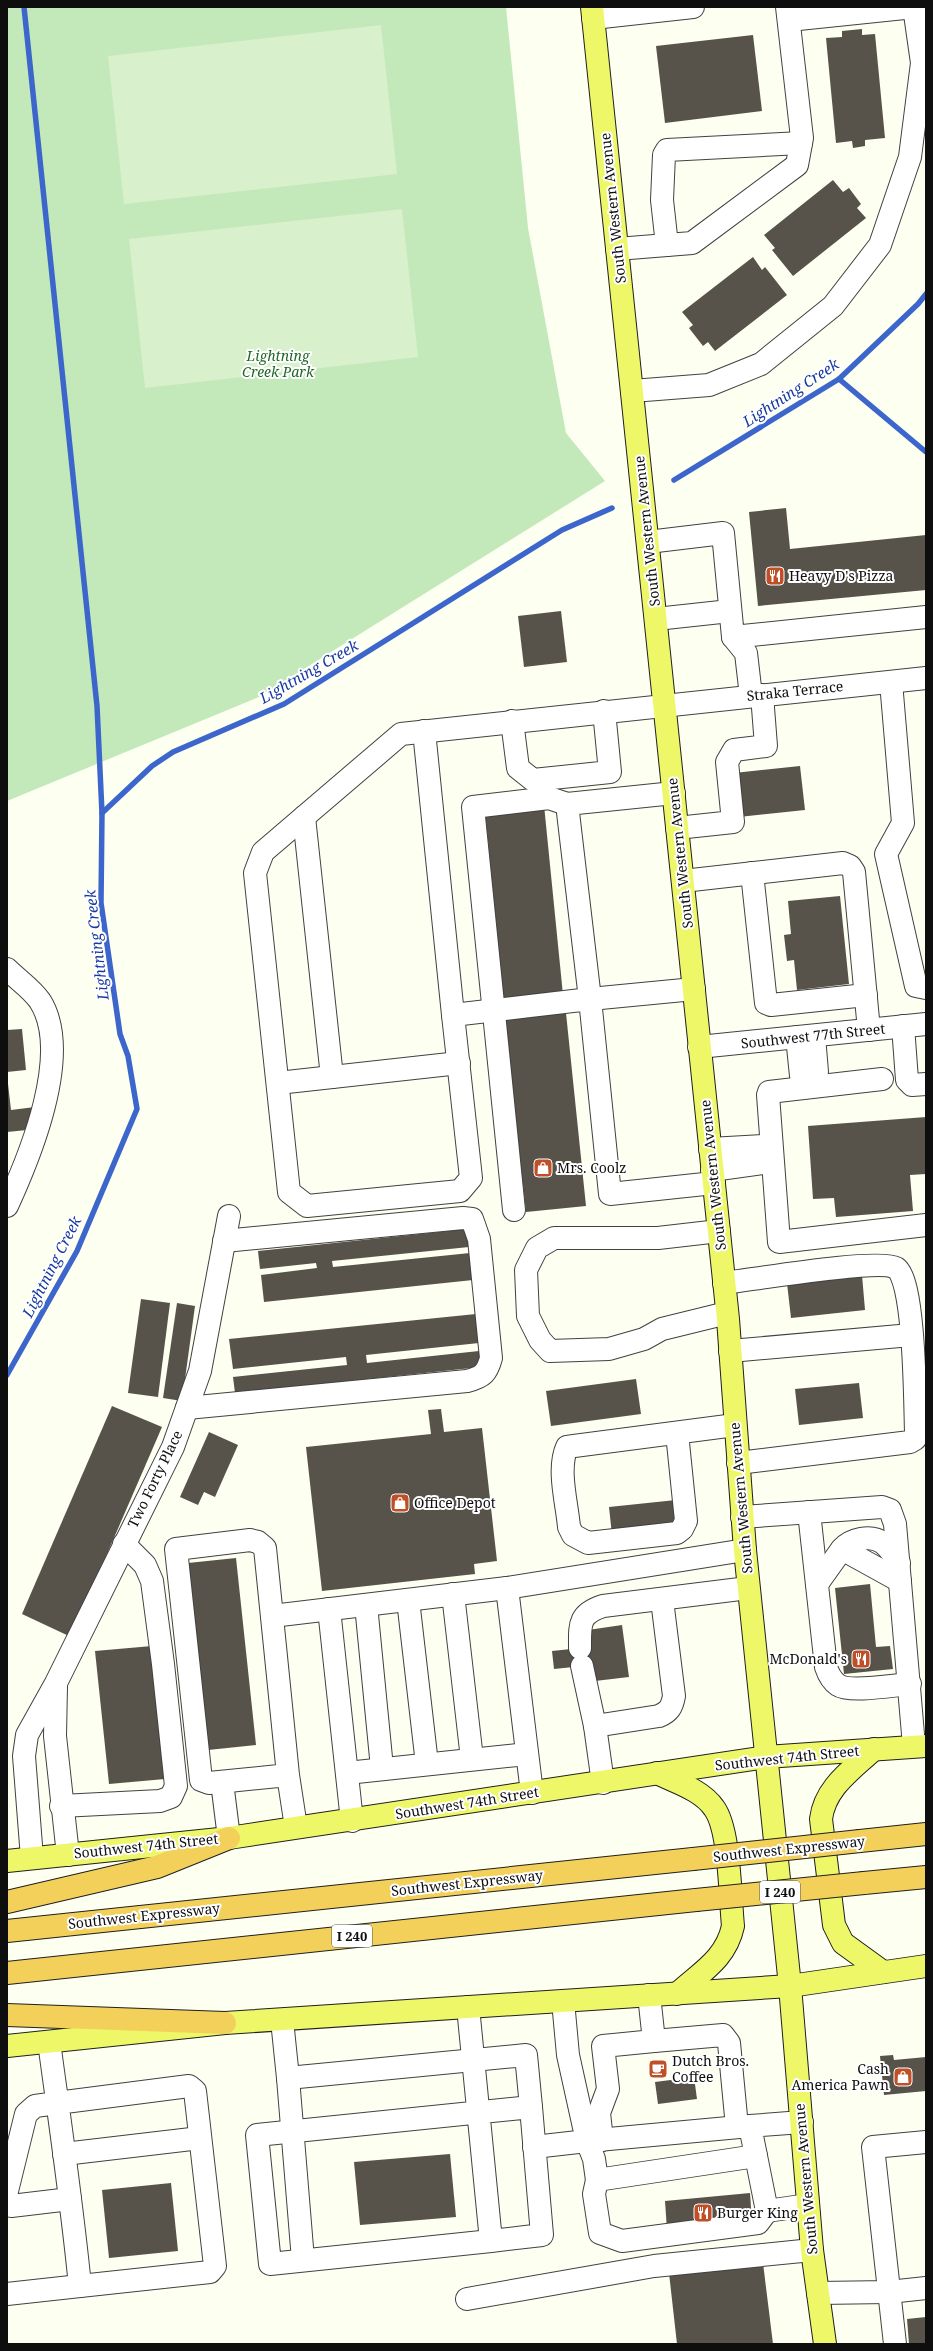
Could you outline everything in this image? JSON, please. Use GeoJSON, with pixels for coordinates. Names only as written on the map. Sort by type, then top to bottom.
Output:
{"type":"FeatureCollection","features":[{"type":"Feature","properties":{"kind":"highway","name":"Southwest Expressway"},"geometry":{"type":"LineString","coordinates":[[7,1931],[693,1860],[926,1834]]}},
{"type":"Feature","properties":{"kind":"highway"},"geometry":{"type":"LineString","coordinates":[[7,1902],[157,1867],[230,1838]]}},
{"type":"Feature","properties":{"kind":"highway","name":"I 240"},"geometry":{"type":"LineString","coordinates":[[7,1973],[926,1877]]}},
{"type":"Feature","properties":{"kind":"highway"},"geometry":{"type":"LineString","coordinates":[[7,2015],[225,2023]]}},
{"type":"Feature","properties":{"kind":"main road","name":"South Western Avenue"},"geometry":{"type":"LineString","coordinates":[[592,13],[719,1231],[727,1313],[748,1588],[790,1986],[812,2250],[825,2344]]}},
{"type":"Feature","properties":{"kind":"main road","name":"Southwest 74th Street"},"geometry":{"type":"LineString","coordinates":[[7,1861],[230,1838],[296,1827],[352,1821],[766,1757],[920,1746]]}},
{"type":"Feature","properties":{"kind":"main road"},"geometry":{"type":"LineString","coordinates":[[874,1749],[834,1787],[824,1803],[821,1819],[834,1924],[843,1943],[883,1972]]}},
{"type":"Feature","properties":{"kind":"main road"},"geometry":{"type":"LineString","coordinates":[[657,1773],[702,1796],[714,1808],[723,1827],[733,1926],[729,1942],[720,1956],[677,1994]]}},
{"type":"Feature","properties":{"kind":"main road"},"geometry":{"type":"LineString","coordinates":[[7,2046],[225,2023],[790,1986],[926,1966]]}},
{"type":"Feature","properties":{"kind":"street"},"geometry":{"type":"LineString","coordinates":[[592,13],[693,7]]}},
{"type":"Feature","properties":{"kind":"street"},"geometry":{"type":"LineString","coordinates":[[617,249],[692,243],[797,165],[801,143],[788,14],[914,7],[922,63],[910,157],[880,245],[833,306],[761,364],[709,385],[632,391]]}},
{"type":"Feature","properties":{"kind":"street"},"geometry":{"type":"LineString","coordinates":[[667,246],[662,200],[664,155],[667,150],[801,143]]}},
{"type":"Feature","properties":{"kind":"street"},"geometry":{"type":"LineString","coordinates":[[648,542],[723,533],[733,637],[746,653],[757,695],[766,746],[734,750],[727,762],[733,822],[677,828]]}},
{"type":"Feature","properties":{"kind":"street"},"geometry":{"type":"LineString","coordinates":[[656,619],[730,611]]}},
{"type":"Feature","properties":{"kind":"street"},"geometry":{"type":"LineString","coordinates":[[733,637],[926,617]]}},
{"type":"Feature","properties":{"kind":"street","name":"Straka Terrace"},"geometry":{"type":"LineString","coordinates":[[424,731],[471,1178],[460,1191],[307,1206],[289,1192],[255,873],[263,852],[401,734],[424,731],[512,721],[604,711],[926,678]]}},
{"type":"Feature","properties":{"kind":"street"},"geometry":{"type":"LineString","coordinates":[[891,682],[903,823],[886,854],[916,986],[926,988]]}},
{"type":"Feature","properties":{"kind":"street"},"geometry":{"type":"LineString","coordinates":[[604,711],[613,799]]}},
{"type":"Feature","properties":{"kind":"street"},"geometry":{"type":"LineString","coordinates":[[512,721],[518,768],[533,780],[610,772]]}},
{"type":"Feature","properties":{"kind":"street"},"geometry":{"type":"LineString","coordinates":[[514,1210],[473,807],[549,798],[567,804],[674,793]]}},
{"type":"Feature","properties":{"kind":"street"},"geometry":{"type":"LineString","coordinates":[[567,804],[590,999],[610,1194],[712,1168],[763,1163],[772,1154]]}},
{"type":"Feature","properties":{"kind":"street"},"geometry":{"type":"LineString","coordinates":[[304,817],[332,1077]]}},
{"type":"Feature","properties":{"kind":"street"},"geometry":{"type":"LineString","coordinates":[[683,881],[844,863],[850,866],[854,872],[869,1030]]}},
{"type":"Feature","properties":{"kind":"street"},"geometry":{"type":"LineString","coordinates":[[752,873],[766,1003],[771,1005],[866,995]]}},
{"type":"Feature","properties":{"kind":"street"},"geometry":{"type":"LineString","coordinates":[[7,969],[40,1001],[49,1026],[52,1060],[49,1090],[17,1164],[7,1206]]}},
{"type":"Feature","properties":{"kind":"street"},"geometry":{"type":"LineString","coordinates":[[454,1015],[590,999],[694,989]]}},
{"type":"Feature","properties":{"kind":"street","name":"Southwest 77th Street"},"geometry":{"type":"LineString","coordinates":[[699,1048],[926,1024]]}},
{"type":"Feature","properties":{"kind":"street"},"geometry":{"type":"LineString","coordinates":[[902,1026],[907,1080],[912,1085],[926,1084]]}},
{"type":"Feature","properties":{"kind":"street"},"geometry":{"type":"LineString","coordinates":[[806,1036],[801,1076],[810,1086]]}},
{"type":"Feature","properties":{"kind":"street"},"geometry":{"type":"LineString","coordinates":[[278,1083],[459,1064]]}},
{"type":"Feature","properties":{"kind":"street"},"geometry":{"type":"LineString","coordinates":[[882,1079],[810,1086],[769,1092],[772,1154],[781,1243],[926,1225]]}},
{"type":"Feature","properties":{"kind":"street","name":"Two Forty Place"},"geometry":{"type":"LineString","coordinates":[[32,1858],[24,1756],[27,1735],[56,1683],[173,1447],[200,1371],[229,1216]]}},
{"type":"Feature","properties":{"kind":"street"},"geometry":{"type":"LineString","coordinates":[[187,1408],[468,1381],[480,1378],[487,1371],[491,1358],[479,1239],[472,1219],[463,1218],[224,1241]]}},
{"type":"Feature","properties":{"kind":"street"},"geometry":{"type":"LineString","coordinates":[[719,1231],[658,1238],[554,1238],[537,1248],[526,1270],[528,1316],[540,1340],[550,1351],[609,1349],[644,1339],[662,1329],[727,1313]]}},
{"type":"Feature","properties":{"kind":"street"},"geometry":{"type":"LineString","coordinates":[[724,1283],[857,1266],[884,1266],[896,1268],[904,1278],[908,1293],[915,1439],[910,1442],[738,1463]]}},
{"type":"Feature","properties":{"kind":"street"},"geometry":{"type":"LineString","coordinates":[[730,1350],[911,1335]]}},
{"type":"Feature","properties":{"kind":"street"},"geometry":{"type":"LineString","coordinates":[[677,1433],[686,1521],[682,1529],[677,1533],[588,1543],[580,1541],[573,1535],[569,1527],[563,1467],[567,1447],[735,1425]]}},
{"type":"Feature","properties":{"kind":"street"},"geometry":{"type":"LineString","coordinates":[[742,1517],[882,1507],[890,1510],[895,1524],[910,1684],[920,1746]]}},
{"type":"Feature","properties":{"kind":"street"},"geometry":{"type":"LineString","coordinates":[[809,1512],[828,1674],[838,1685],[848,1689],[910,1684]]}},
{"type":"Feature","properties":{"kind":"street"},"geometry":{"type":"LineString","coordinates":[[288,1775],[209,1783],[201,1780],[199,1773],[176,1549],[250,1540],[258,1542],[265,1548],[288,1775],[296,1827]]}},
{"type":"Feature","properties":{"kind":"street"},"geometry":{"type":"LineString","coordinates":[[61,1806],[160,1801],[171,1797],[176,1786],[164,1664],[152,1581],[145,1565],[124,1544]]}},
{"type":"Feature","properties":{"kind":"street"},"geometry":{"type":"LineString","coordinates":[[817,1584],[842,1549],[899,1572]]}},
{"type":"Feature","properties":{"kind":"street"},"geometry":{"type":"LineString","coordinates":[[272,1616],[507,1588],[745,1550]]}},
{"type":"Feature","properties":{"kind":"street"},"geometry":{"type":"LineString","coordinates":[[507,1588],[532,1793]]}},
{"type":"Feature","properties":{"kind":"street"},"geometry":{"type":"LineString","coordinates":[[603,1783],[595,1726],[581,1657],[580,1629],[583,1616],[592,1609],[602,1606],[662,1600],[748,1588]]}},
{"type":"Feature","properties":{"kind":"street"},"geometry":{"type":"LineString","coordinates":[[453,1594],[472,1759]]}},
{"type":"Feature","properties":{"kind":"street"},"geometry":{"type":"LineString","coordinates":[[408,1600],[427,1764]]}},
{"type":"Feature","properties":{"kind":"street"},"geometry":{"type":"LineString","coordinates":[[595,1726],[659,1716],[666,1713],[672,1706],[674,1696],[662,1600]]}},
{"type":"Feature","properties":{"kind":"street"},"geometry":{"type":"LineString","coordinates":[[366,1605],[382,1768]]}},
{"type":"Feature","properties":{"kind":"street"},"geometry":{"type":"LineString","coordinates":[[328,1609],[352,1821]]}},
{"type":"Feature","properties":{"kind":"street","name":"Two Forty Place"},"geometry":{"type":"LineString","coordinates":[[56,1683],[55,1736],[61,1806],[68,1854]]}},
{"type":"Feature","properties":{"kind":"street"},"geometry":{"type":"LineString","coordinates":[[347,1773],[382,1768],[527,1754]]}},
{"type":"Feature","properties":{"kind":"street"},"geometry":{"type":"LineString","coordinates":[[222,1782],[230,1838]]}},
{"type":"Feature","properties":{"kind":"street"},"geometry":{"type":"LineString","coordinates":[[649,1996],[654,2041]]}},
{"type":"Feature","properties":{"kind":"street"},"geometry":{"type":"LineString","coordinates":[[563,2001],[568,2056],[594,2140]]}},
{"type":"Feature","properties":{"kind":"street"},"geometry":{"type":"LineString","coordinates":[[468,2007],[491,2241]]}},
{"type":"Feature","properties":{"kind":"street"},"geometry":{"type":"LineString","coordinates":[[282,2020],[304,2260]]}},
{"type":"Feature","properties":{"kind":"street"},"geometry":{"type":"LineString","coordinates":[[767,2211],[756,2156],[744,2126],[730,2042],[723,2035],[603,2046],[608,2089],[599,2113],[594,2140],[594,2159],[597,2180],[594,2194],[600,2233],[622,2241],[758,2223],[767,2211],[808,2205]]}},
{"type":"Feature","properties":{"kind":"street"},"geometry":{"type":"LineString","coordinates":[[49,2042],[80,2286]]}},
{"type":"Feature","properties":{"kind":"street"},"geometry":{"type":"LineString","coordinates":[[288,2078],[526,2055],[531,2107],[542,2235],[270,2264],[257,2135],[531,2107]]}},
{"type":"Feature","properties":{"kind":"street"},"geometry":{"type":"LineString","coordinates":[[7,2191],[26,2114],[35,2106],[189,2086],[194,2091],[215,2266],[210,2272],[7,2294]]}},
{"type":"Feature","properties":{"kind":"street"},"geometry":{"type":"LineString","coordinates":[[534,2147],[744,2126],[802,2122]]}},
{"type":"Feature","properties":{"kind":"street"},"geometry":{"type":"LineString","coordinates":[[64,2154],[200,2138]]}},
{"type":"Feature","properties":{"kind":"street"},"geometry":{"type":"LineString","coordinates":[[894,2344],[873,2148],[926,2142]]}},
{"type":"Feature","properties":{"kind":"street"},"geometry":{"type":"LineString","coordinates":[[597,2180],[756,2156]]}},
{"type":"Feature","properties":{"kind":"street"},"geometry":{"type":"LineString","coordinates":[[7,2203],[11,2206],[70,2198]]}},
{"type":"Feature","properties":{"kind":"street"},"geometry":{"type":"LineString","coordinates":[[467,2299],[654,2266],[812,2250]]}},
{"type":"Feature","properties":{"kind":"street"},"geometry":{"type":"LineString","coordinates":[[818,2293],[889,2292],[926,2288]]}},
{"type":"Feature","properties":{"kind":"green space","name":"Lightning Creek Park"},"geometry":{"type":"Polygon","coordinates":[[[7,7],[506,7],[528,228],[566,433],[605,481],[259,697],[7,801],[7,7]]]}},
{"type":"Feature","properties":{"kind":"green space"},"geometry":{"type":"Polygon","coordinates":[[[381,25],[397,174],[124,204],[108,56],[381,25]]]}},
{"type":"Feature","properties":{"kind":"green space"},"geometry":{"type":"Polygon","coordinates":[[[402,209],[418,357],[145,388],[129,239],[402,209]]]}},
{"type":"Feature","properties":{"kind":"building"},"geometry":{"type":"Polygon","coordinates":[[[862,29],[862,35],[875,34],[885,138],[865,140],[865,146],[853,148],[852,141],[836,143],[826,38],[842,37],[842,31],[862,29]]]}},
{"type":"Feature","properties":{"kind":"building"},"geometry":{"type":"Polygon","coordinates":[[[753,35],[762,111],[665,123],[656,46],[753,35]]]}},
{"type":"Feature","properties":{"kind":"building"},"geometry":{"type":"Polygon","coordinates":[[[833,180],[843,192],[849,188],[861,204],[857,208],[866,218],[793,276],[772,250],[775,248],[764,235],[833,180]]]}},
{"type":"Feature","properties":{"kind":"building"},"geometry":{"type":"Polygon","coordinates":[[[753,257],[762,270],[765,267],[787,295],[715,351],[708,342],[703,346],[689,328],[693,325],[682,312],[753,257]]]}},
{"type":"Feature","properties":{"kind":"building"},"geometry":{"type":"Polygon","coordinates":[[[786,508],[790,549],[926,535],[926,590],[758,606],[749,512],[786,508]]]}},
{"type":"Feature","properties":{"kind":"building"},"geometry":{"type":"Polygon","coordinates":[[[561,611],[567,662],[524,667],[518,616],[561,611]]]}},
{"type":"Feature","properties":{"kind":"building"},"geometry":{"type":"Polygon","coordinates":[[[800,766],[805,810],[739,817],[734,773],[800,766]]]}},
{"type":"Feature","properties":{"kind":"building"},"geometry":{"type":"Polygon","coordinates":[[[544,805],[563,995],[504,1001],[485,811],[544,805]]]}},
{"type":"Feature","properties":{"kind":"building"},"geometry":{"type":"Polygon","coordinates":[[[840,896],[849,984],[797,990],[794,960],[787,961],[784,935],[791,934],[788,901],[840,896]]]}},
{"type":"Feature","properties":{"kind":"building"},"geometry":{"type":"Polygon","coordinates":[[[566,1013],[586,1206],[526,1212],[505,1019],[566,1013]]]}},
{"type":"Feature","properties":{"kind":"building"},"geometry":{"type":"Polygon","coordinates":[[[22,1029],[26,1070],[7,1072],[7,1030],[22,1029]]]}},
{"type":"Feature","properties":{"kind":"building"},"geometry":{"type":"Polygon","coordinates":[[[7,1075],[11,1110],[35,1107],[37,1129],[7,1132],[7,1075]]]}},
{"type":"Feature","properties":{"kind":"building"},"geometry":{"type":"Polygon","coordinates":[[[926,1117],[926,1174],[910,1175],[913,1211],[836,1217],[834,1198],[813,1199],[808,1126],[926,1117]]]}},
{"type":"Feature","properties":{"kind":"building"},"geometry":{"type":"Polygon","coordinates":[[[467,1229],[469,1247],[332,1261],[333,1267],[470,1253],[473,1280],[264,1302],[261,1275],[317,1268],[316,1263],[260,1269],[258,1251],[467,1229]]]}},
{"type":"Feature","properties":{"kind":"building"},"geometry":{"type":"Polygon","coordinates":[[[862,1275],[865,1310],[791,1318],[787,1283],[862,1275]]]}},
{"type":"Feature","properties":{"kind":"building"},"geometry":{"type":"Polygon","coordinates":[[[141,1299],[170,1303],[158,1397],[128,1393],[141,1299]]]}},
{"type":"Feature","properties":{"kind":"building"},"geometry":{"type":"Polygon","coordinates":[[[177,1303],[195,1306],[182,1401],[163,1398],[177,1303]]]}},
{"type":"Feature","properties":{"kind":"building"},"geometry":{"type":"Polygon","coordinates":[[[476,1314],[479,1343],[366,1355],[367,1363],[479,1351],[481,1367],[235,1393],[233,1377],[347,1365],[346,1357],[233,1369],[229,1339],[476,1314]]]}},
{"type":"Feature","properties":{"kind":"building"},"geometry":{"type":"Polygon","coordinates":[[[636,1379],[641,1414],[551,1426],[546,1391],[636,1379]]]}},
{"type":"Feature","properties":{"kind":"building"},"geometry":{"type":"Polygon","coordinates":[[[859,1383],[863,1418],[799,1425],[795,1389],[859,1383]]]}},
{"type":"Feature","properties":{"kind":"building"},"geometry":{"type":"Polygon","coordinates":[[[112,1406],[162,1427],[71,1637],[22,1614],[112,1406]]]}},
{"type":"Feature","properties":{"kind":"building"},"geometry":{"type":"Polygon","coordinates":[[[441,1409],[444,1432],[482,1428],[497,1561],[474,1564],[475,1574],[322,1591],[306,1447],[431,1434],[428,1410],[441,1409]]]}},
{"type":"Feature","properties":{"kind":"building"},"geometry":{"type":"Polygon","coordinates":[[[209,1432],[238,1445],[215,1497],[204,1492],[198,1505],[180,1497],[209,1432]]]}},
{"type":"Feature","properties":{"kind":"building"},"geometry":{"type":"Polygon","coordinates":[[[676,1500],[679,1528],[612,1535],[609,1507],[676,1500]]]}},
{"type":"Feature","properties":{"kind":"building"},"geometry":{"type":"Polygon","coordinates":[[[236,1558],[256,1745],[208,1750],[188,1563],[236,1558]]]}},
{"type":"Feature","properties":{"kind":"building"},"geometry":{"type":"Polygon","coordinates":[[[870,1584],[876,1647],[890,1646],[893,1669],[844,1674],[835,1588],[870,1584]]]}},
{"type":"Feature","properties":{"kind":"building"},"geometry":{"type":"Polygon","coordinates":[[[622,1625],[629,1677],[595,1681],[593,1665],[554,1669],[552,1651],[590,1647],[588,1630],[622,1625]]]}},
{"type":"Feature","properties":{"kind":"building"},"geometry":{"type":"Polygon","coordinates":[[[152,1646],[165,1779],[109,1784],[95,1651],[152,1646]]]}},
{"type":"Feature","properties":{"kind":"building"},"geometry":{"type":"Polygon","coordinates":[[[893,2055],[894,2060],[926,2057],[926,2091],[884,2095],[880,2056],[893,2055]]]}},
{"type":"Feature","properties":{"kind":"building"},"geometry":{"type":"Polygon","coordinates":[[[694,2077],[697,2099],[658,2104],[655,2082],[694,2077]]]}},
{"type":"Feature","properties":{"kind":"building"},"geometry":{"type":"Polygon","coordinates":[[[450,2154],[456,2217],[360,2225],[354,2162],[450,2154]]]}},
{"type":"Feature","properties":{"kind":"building"},"geometry":{"type":"Polygon","coordinates":[[[171,2183],[178,2251],[109,2258],[102,2190],[171,2183]]]}},
{"type":"Feature","properties":{"kind":"building"},"geometry":{"type":"Polygon","coordinates":[[[750,2193],[752,2222],[667,2230],[665,2201],[750,2193]]]}},
{"type":"Feature","properties":{"kind":"building"},"geometry":{"type":"Polygon","coordinates":[[[763,2263],[773,2344],[677,2344],[669,2273],[763,2263]]]}},
{"type":"Feature","properties":{"kind":"building"},"geometry":{"type":"Polygon","coordinates":[[[926,2317],[926,2344],[909,2344],[907,2319],[926,2317]]]}},
{"type":"Feature","properties":{"kind":"waterway"},"geometry":{"type":"LineString","coordinates":[[7,1375],[77,1251],[137,1109],[128,1056],[120,1034],[101,903],[102,813],[97,706],[24,7]]}},
{"type":"Feature","properties":{"kind":"waterway","name":"Lightning Creek"},"geometry":{"type":"LineString","coordinates":[[674,480],[839,379],[918,304],[926,294]]}},
{"type":"Feature","properties":{"kind":"waterway"},"geometry":{"type":"LineString","coordinates":[[839,379],[926,452]]}},
{"type":"Feature","properties":{"kind":"waterway","name":"Lightning Creek"},"geometry":{"type":"LineString","coordinates":[[102,813],[152,766],[173,752],[284,704],[562,530],[612,508]]}},
{"type":"Feature","properties":{"kind":"place","name":"Heavy D's Pizza"},"geometry":{"type":"Point","coordinates":[775,576]}},
{"type":"Feature","properties":{"kind":"place","name":"Mrs. Coolz"},"geometry":{"type":"Point","coordinates":[543,1168]}},
{"type":"Feature","properties":{"kind":"place","name":"Office Depot"},"geometry":{"type":"Point","coordinates":[400,1503]}},
{"type":"Feature","properties":{"kind":"place","name":"McDonald's"},"geometry":{"type":"Point","coordinates":[861,1659]}},
{"type":"Feature","properties":{"kind":"place","name":"Dutch Bros. Coffee"},"geometry":{"type":"Point","coordinates":[658,2069]}},
{"type":"Feature","properties":{"kind":"place","name":"Cash America Pawn"},"geometry":{"type":"Point","coordinates":[903,2077]}},
{"type":"Feature","properties":{"kind":"place","name":"Burger King"},"geometry":{"type":"Point","coordinates":[703,2213]}}]}
